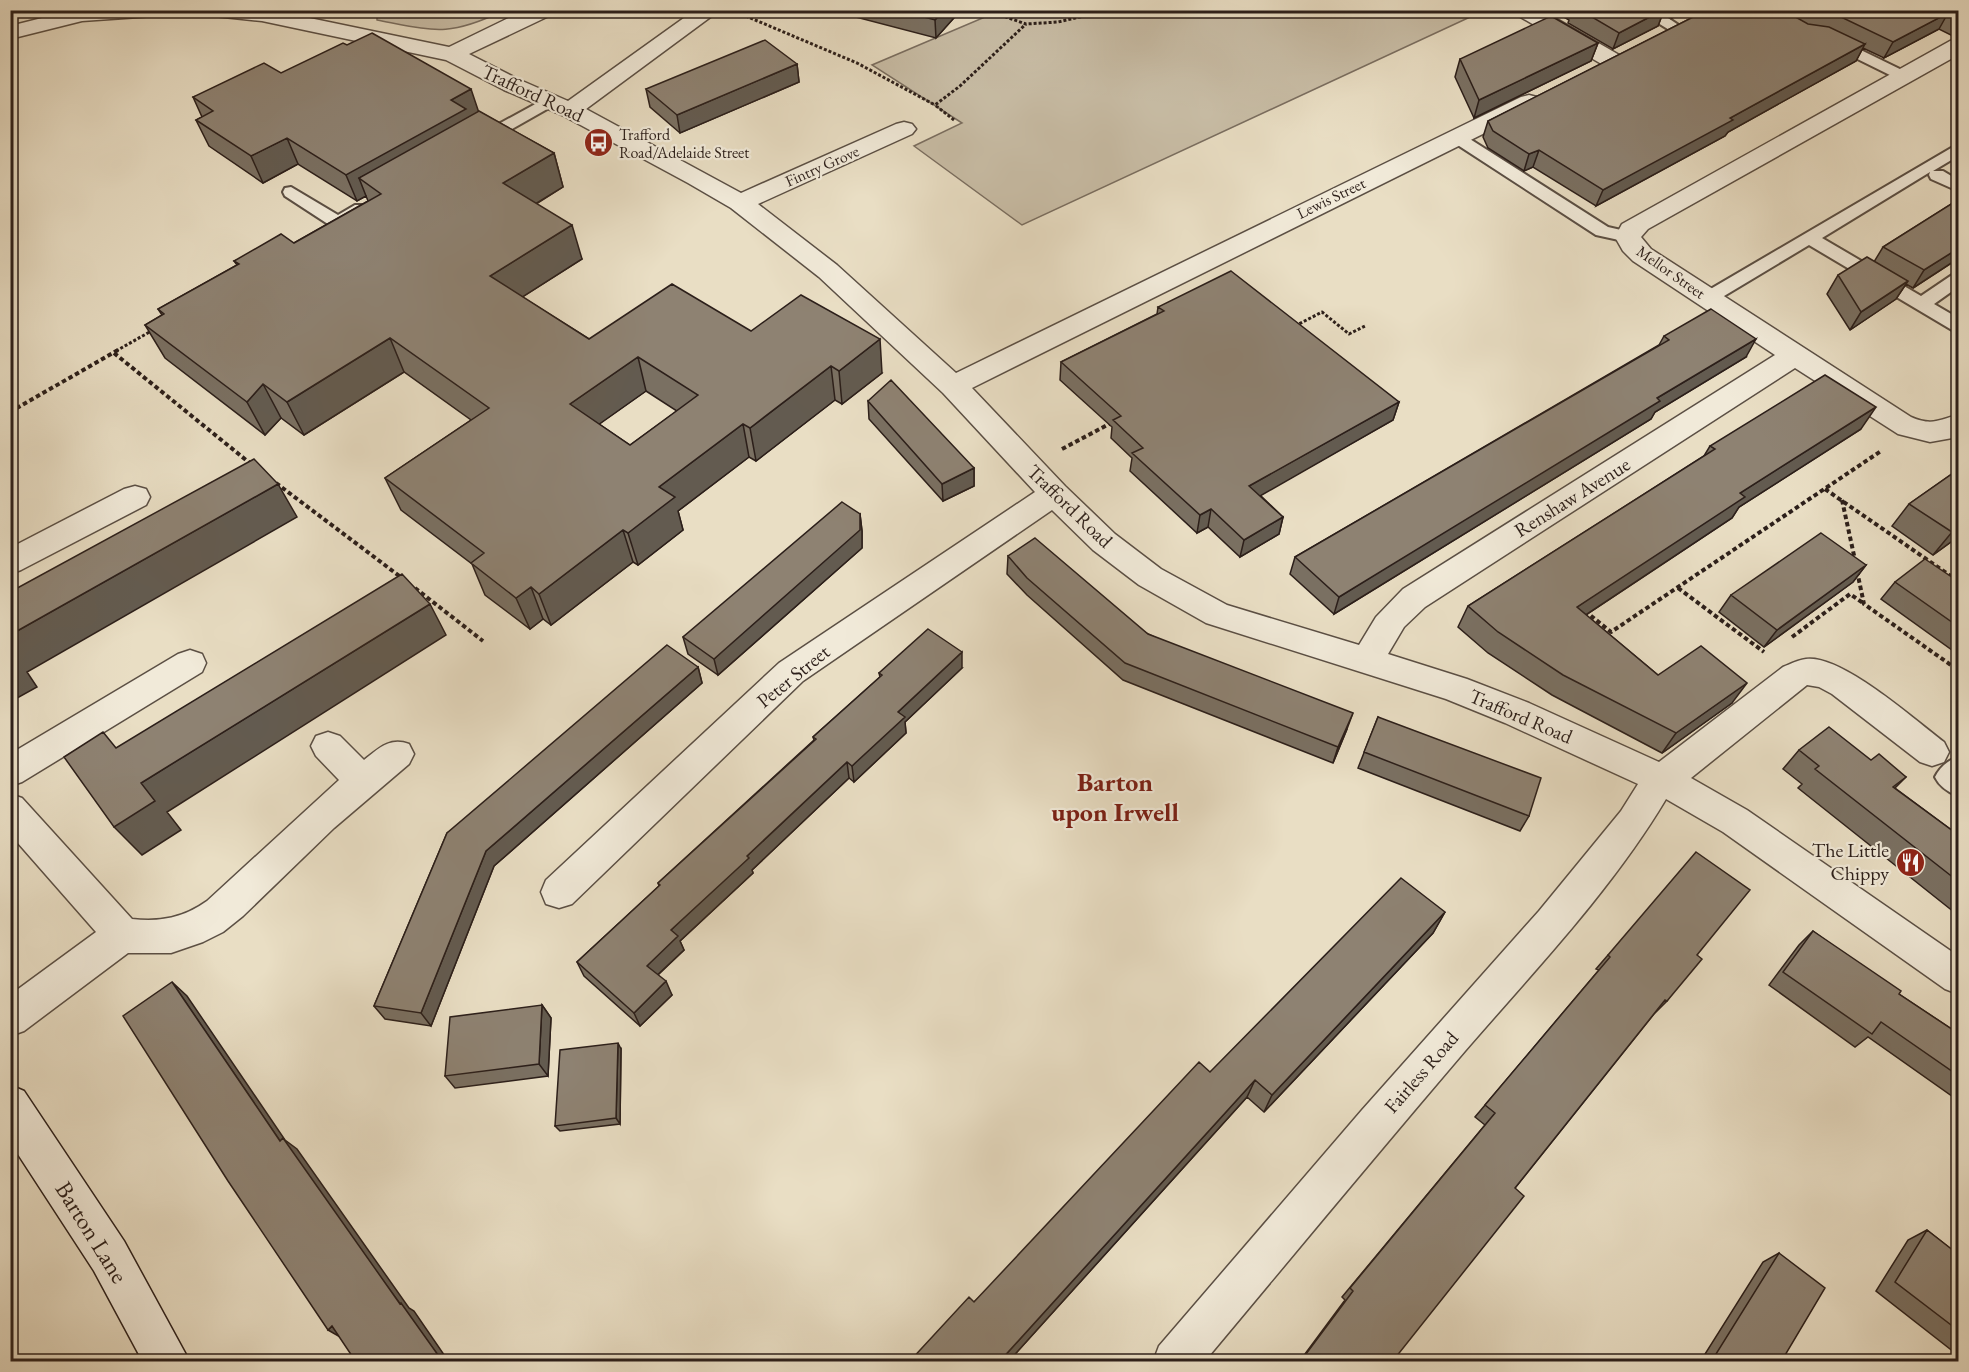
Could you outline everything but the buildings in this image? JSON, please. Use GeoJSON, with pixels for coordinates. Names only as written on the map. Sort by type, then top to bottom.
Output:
{"type":"FeatureCollection","features":[{"type":"Feature","properties":{"kind":"street"},"geometry":{"type":"LineString","coordinates":[[10,33],[82,13],[154,10]]}},
{"type":"Feature","properties":{"kind":"street","name":"Trafford Road"},"geometry":{"type":"LineString","coordinates":[[214,10],[265,13],[419,49],[452,54],[512,85],[560,105],[740,203],[828,271],[953,386],[1054,494],[1104,542],[1150,576],[1217,614],[1455,688],[1517,713],[1660,778],[1735,821],[1959,977]]}},
{"type":"Feature","properties":{"kind":"street"},"geometry":{"type":"LineString","coordinates":[[452,54],[505,31],[543,10]]}},
{"type":"Feature","properties":{"kind":"street"},"geometry":{"type":"LineString","coordinates":[[560,105],[710,10]]}},
{"type":"Feature","properties":{"kind":"street"},"geometry":{"type":"LineString","coordinates":[[1525,10],[1644,44]]}},
{"type":"Feature","properties":{"kind":"street","name":"Mellor Street"},"geometry":{"type":"LineString","coordinates":[[1956,426],[1944,432],[1929,433],[1913,430],[1901,424],[1642,255],[1628,237],[1631,230],[1640,224],[1959,46]]}},
{"type":"Feature","properties":{"kind":"street","name":"Lewis Street"},"geometry":{"type":"LineString","coordinates":[[953,386],[1551,91]]}},
{"type":"Feature","properties":{"kind":"street","name":"Fintry Grove"},"geometry":{"type":"LineString","coordinates":[[740,203],[904,129]]}},
{"type":"Feature","properties":{"kind":"street","name":"Renshaw Avenue"},"geometry":{"type":"LineString","coordinates":[[1369,660],[1376,642],[1392,618],[1414,598],[1796,354]]}},
{"type":"Feature","properties":{"kind":"street","name":"Peter Street"},"geometry":{"type":"LineString","coordinates":[[559,892],[791,672],[1054,494]]}},
{"type":"Feature","properties":{"kind":"street"},"geometry":{"type":"LineString","coordinates":[[10,562],[135,497]]}},
{"type":"Feature","properties":{"kind":"street"},"geometry":{"type":"LineString","coordinates":[[10,772],[191,664]]}},
{"type":"Feature","properties":{"kind":"street"},"geometry":{"type":"LineString","coordinates":[[1660,778],[1680,767],[1795,676],[1808,672],[1825,675],[1844,685],[1945,760]]}},
{"type":"Feature","properties":{"kind":"street"},"geometry":{"type":"LineString","coordinates":[[328,746],[362,781]]}},
{"type":"Feature","properties":{"kind":"street"},"geometry":{"type":"LineString","coordinates":[[10,1018],[122,935],[170,937],[200,926],[226,907],[362,781],[396,754]]}},
{"type":"Feature","properties":{"kind":"street","name":"Fairless Road"},"geometry":{"type":"LineString","coordinates":[[1175,1362],[1376,1124],[1552,923],[1633,822],[1660,778]]}},
{"type":"Feature","properties":{"kind":"street"},"geometry":{"type":"LineString","coordinates":[[10,809],[122,935]]}},
{"type":"Feature","properties":{"kind":"street","name":"Barton Lane"},"geometry":{"type":"LineString","coordinates":[[10,1105],[109,1256],[168,1362]]}},
{"type":"Feature","properties":{"kind":"lane"},"geometry":{"type":"LineString","coordinates":[[1644,10],[1644,44]]}},
{"type":"Feature","properties":{"kind":"lane"},"geometry":{"type":"LineString","coordinates":[[1815,36],[1824,37],[1903,76]]}},
{"type":"Feature","properties":{"kind":"lane"},"geometry":{"type":"LineString","coordinates":[[469,147],[560,105]]}},
{"type":"Feature","properties":{"kind":"lane"},"geometry":{"type":"LineString","coordinates":[[1456,137],[1602,231],[1628,237]]}},
{"type":"Feature","properties":{"kind":"lane"},"geometry":{"type":"LineString","coordinates":[[1708,298],[1959,149]]}},
{"type":"Feature","properties":{"kind":"lane"},"geometry":{"type":"LineString","coordinates":[[1937,175],[1959,186]]}},
{"type":"Feature","properties":{"kind":"lane"},"geometry":{"type":"LineString","coordinates":[[291,192],[337,222],[378,199]]}},
{"type":"Feature","properties":{"kind":"lane"},"geometry":{"type":"LineString","coordinates":[[1810,238],[1959,326]]}},
{"type":"Feature","properties":{"kind":"lane"},"geometry":{"type":"LineString","coordinates":[[1921,304],[1959,279]]}},
{"type":"Feature","properties":{"kind":"lane"},"geometry":{"type":"LineString","coordinates":[[1945,760],[1947,777],[1959,786]]}},
{"type":"Feature","properties":{"kind":"path"},"geometry":{"type":"LineString","coordinates":[[986,10],[1026,24],[1058,22],[1110,10]]}},
{"type":"Feature","properties":{"kind":"path"},"geometry":{"type":"LineString","coordinates":[[736,12],[858,63],[935,105],[954,120]]}},
{"type":"Feature","properties":{"kind":"path"},"geometry":{"type":"LineString","coordinates":[[935,105],[956,92],[989,60],[1004,40],[1026,24]]}},
{"type":"Feature","properties":{"kind":"path"},"geometry":{"type":"LineString","coordinates":[[1290,329],[1322,312],[1348,334],[1365,326]]}},
{"type":"Feature","properties":{"kind":"path"},"geometry":{"type":"LineString","coordinates":[[10,412],[155,329]]}},
{"type":"Feature","properties":{"kind":"path"},"geometry":{"type":"LineString","coordinates":[[114,353],[256,468]]}},
{"type":"Feature","properties":{"kind":"path"},"geometry":{"type":"LineString","coordinates":[[1029,467],[1123,417]]}},
{"type":"Feature","properties":{"kind":"path"},"geometry":{"type":"LineString","coordinates":[[1584,609],[1611,632],[1913,430]]}},
{"type":"Feature","properties":{"kind":"path"},"geometry":{"type":"LineString","coordinates":[[275,482],[483,641]]}},
{"type":"Feature","properties":{"kind":"path"},"geometry":{"type":"LineString","coordinates":[[1825,489],[1959,581]]}},
{"type":"Feature","properties":{"kind":"path"},"geometry":{"type":"LineString","coordinates":[[1842,500],[1864,604]]}},
{"type":"Feature","properties":{"kind":"path"},"geometry":{"type":"LineString","coordinates":[[1678,588],[1795,676]]}},
{"type":"Feature","properties":{"kind":"path"},"geometry":{"type":"LineString","coordinates":[[1767,655],[1850,594],[1959,670]]}},
{"type":"Feature","properties":{"kind":"shaded area"},"geometry":{"type":"Polygon","coordinates":[[[377,10],[503,11],[468,25],[428,29],[377,20],[377,10]]]}},
{"type":"Feature","properties":{"kind":"shaded area"},"geometry":{"type":"Polygon","coordinates":[[[999,11],[1483,11],[1022,225],[914,146],[962,123],[872,65],[999,11]]]}},
{"type":"Feature","properties":{"kind":"place","name":"Trafford Road/Adelaide Street"},"geometry":{"type":"Point","coordinates":[598,143]}},
{"type":"Feature","properties":{"kind":"place","name":"The Little Chippy"},"geometry":{"type":"Point","coordinates":[1910,862]}},
{"type":"Feature","properties":{"kind":"district","name":"Barton upon Irwell"},"geometry":{"type":"Point","coordinates":[1115,797]}}]}
